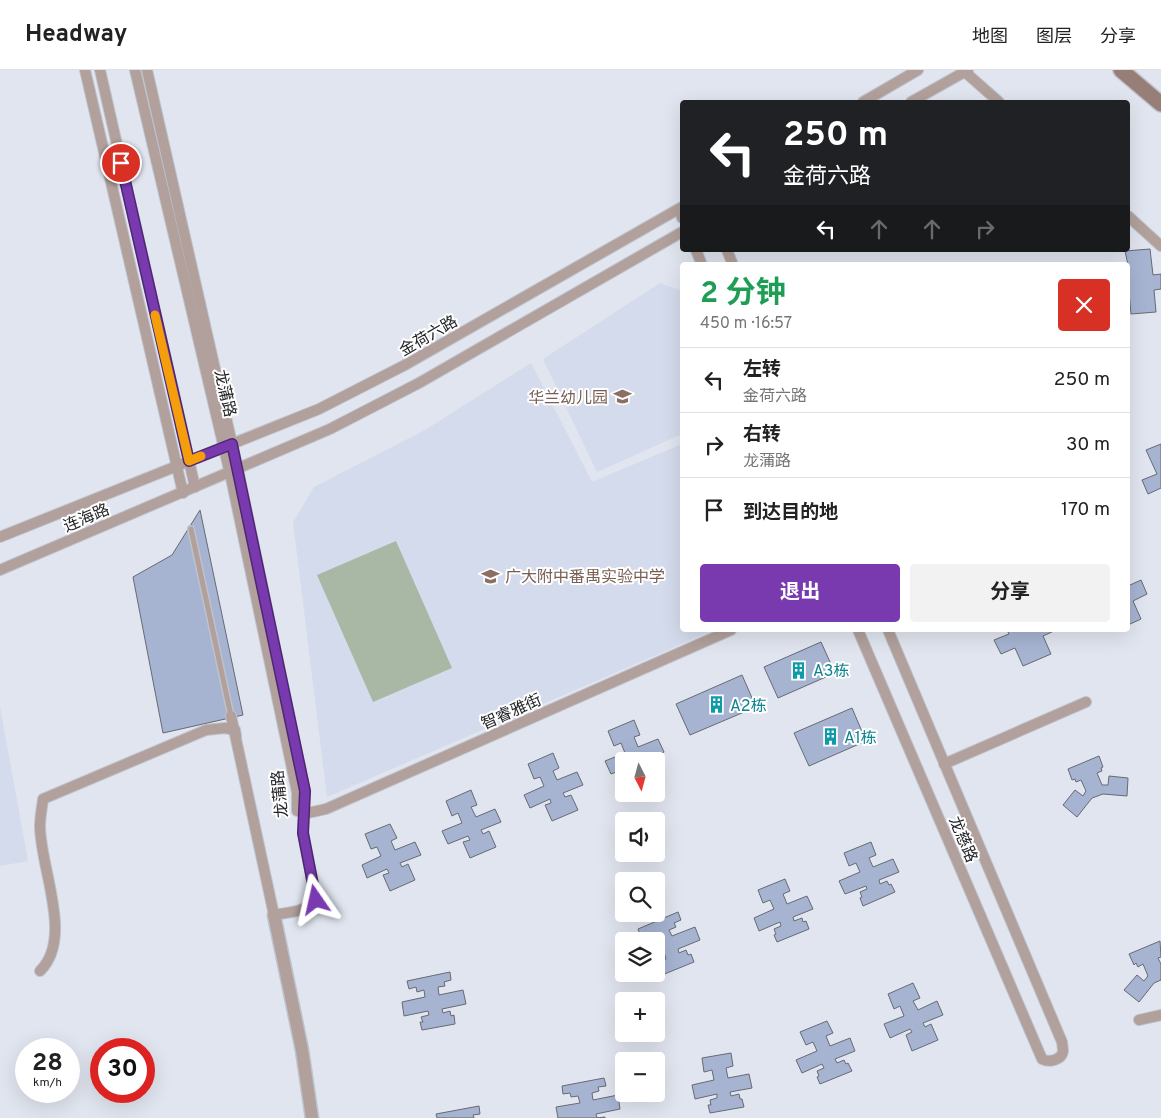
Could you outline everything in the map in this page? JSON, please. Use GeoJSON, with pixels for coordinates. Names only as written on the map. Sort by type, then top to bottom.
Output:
{"type":"FeatureCollection","features":[{"type":"Feature","properties":{"kind":"main road"},"geometry":{"type":"LineString","coordinates":[[1121,70],[1161,104]]}},
{"type":"Feature","properties":{"kind":"street"},"geometry":{"type":"LineString","coordinates":[[85,70],[183,492],[330,430],[419,383],[680,233]]}},
{"type":"Feature","properties":{"kind":"street"},"geometry":{"type":"LineString","coordinates":[[100,70],[195,487]]}},
{"type":"Feature","properties":{"kind":"street","name":"龙蒲路"},"geometry":{"type":"LineString","coordinates":[[135,70],[234,471],[305,791],[302,814],[303,833],[312,897]]}},
{"type":"Feature","properties":{"kind":"street","name":"龙蒲路"},"geometry":{"type":"LineString","coordinates":[[147,70],[228,446]]}},
{"type":"Feature","properties":{"kind":"street"},"geometry":{"type":"LineString","coordinates":[[866,100],[918,70]]}},
{"type":"Feature","properties":{"kind":"street"},"geometry":{"type":"LineString","coordinates":[[915,100],[966,71],[997,100]]}},
{"type":"Feature","properties":{"kind":"street","name":"金荷六路"},"geometry":{"type":"LineString","coordinates":[[176,466],[319,409],[405,366],[680,213]]}},
{"type":"Feature","properties":{"kind":"street"},"geometry":{"type":"LineString","coordinates":[[1130,218],[1161,246]]}},
{"type":"Feature","properties":{"kind":"street","name":"连海路"},"geometry":{"type":"LineString","coordinates":[[0,537],[176,466]]}},
{"type":"Feature","properties":{"kind":"street","name":"龙蒲路"},"geometry":{"type":"LineString","coordinates":[[234,471],[297,792],[297,832],[312,897]]}},
{"type":"Feature","properties":{"kind":"street","name":"连海路"},"geometry":{"type":"LineString","coordinates":[[0,570],[183,492]]}},
{"type":"Feature","properties":{"kind":"street","name":"智睿雅街"},"geometry":{"type":"LineString","coordinates":[[302,814],[326,809],[726,632]]}},
{"type":"Feature","properties":{"kind":"street","name":"龙慈路"},"geometry":{"type":"LineString","coordinates":[[859,632],[1042,1059],[1046,1062],[1061,1056],[1063,1050],[1062,1042],[889,632]]}},
{"type":"Feature","properties":{"kind":"street"},"geometry":{"type":"LineString","coordinates":[[944,764],[1086,702]]}},
{"type":"Feature","properties":{"kind":"street"},"geometry":{"type":"LineString","coordinates":[[40,971],[48,964],[55,945],[54,909],[46,873],[40,826],[43,799],[206,730],[226,728],[235,730],[231,716]]}},
{"type":"Feature","properties":{"kind":"street","name":"龙蒲路"},"geometry":{"type":"LineString","coordinates":[[235,730],[273,908]]}},
{"type":"Feature","properties":{"kind":"street"},"geometry":{"type":"LineString","coordinates":[[312,897],[316,900],[311,906],[303,910],[273,908],[302,1050],[312,1118]]}},
{"type":"Feature","properties":{"kind":"street"},"geometry":{"type":"LineString","coordinates":[[1139,1020],[1161,1016]]}},
{"type":"Feature","properties":{"kind":"lane"},"geometry":{"type":"LineString","coordinates":[[191,529],[231,716]]}},
{"type":"Feature","properties":{"kind":"shaded area","name":"华兰幼儿园"},"geometry":{"type":"Polygon","coordinates":[[[660,283],[680,290],[680,435],[597,472],[543,359],[660,283]]]}},
{"type":"Feature","properties":{"kind":"shaded area","name":"广大附中番禺实验中学"},"geometry":{"type":"Polygon","coordinates":[[[531,363],[592,482],[680,445],[680,632],[709,632],[327,797],[293,522],[314,487],[425,430],[531,363]]]}},
{"type":"Feature","properties":{"kind":"shaded area"},"geometry":{"type":"Polygon","coordinates":[[[0,707],[28,861],[0,866],[0,707]]]}},
{"type":"Feature","properties":{"kind":"green space"},"geometry":{"type":"Polygon","coordinates":[[[396,541],[452,668],[373,702],[317,575],[396,541]]]}},
{"type":"Feature","properties":{"kind":"building"},"geometry":{"type":"Polygon","coordinates":[[[1150,249],[1153,275],[1161,274],[1161,289],[1154,290],[1156,312],[1131,314],[1130,262],[1127,262],[1125,252],[1150,249]]]}},
{"type":"Feature","properties":{"kind":"building"},"geometry":{"type":"Polygon","coordinates":[[[1161,444],[1161,488],[1148,494],[1142,480],[1157,474],[1146,450],[1161,444]]]}},
{"type":"Feature","properties":{"kind":"building"},"geometry":{"type":"Polygon","coordinates":[[[200,510],[243,715],[163,733],[133,577],[172,555],[200,510]]]}},
{"type":"Feature","properties":{"kind":"building"},"geometry":{"type":"Polygon","coordinates":[[[1141,580],[1147,594],[1133,601],[1141,619],[1130,624],[1130,585],[1141,580]]]}},
{"type":"Feature","properties":{"kind":"building"},"geometry":{"type":"Polygon","coordinates":[[[1008,632],[1052,632],[1043,636],[1051,654],[1023,666],[1015,648],[1001,654],[994,640],[1009,634],[1008,632]]]}},
{"type":"Feature","properties":{"kind":"building","name":"A3栋"},"geometry":{"type":"Polygon","coordinates":[[[821,642],[835,673],[778,698],[764,667],[821,642]]]}},
{"type":"Feature","properties":{"kind":"building","name":"A2栋"},"geometry":{"type":"Polygon","coordinates":[[[742,675],[756,707],[690,735],[676,704],[742,675]]]}},
{"type":"Feature","properties":{"kind":"building","name":"A1栋"},"geometry":{"type":"Polygon","coordinates":[[[852,708],[866,741],[809,766],[794,733],[852,708]]]}},
{"type":"Feature","properties":{"kind":"building"},"geometry":{"type":"Polygon","coordinates":[[[634,720],[640,735],[634,737],[638,747],[658,739],[664,752],[625,752],[621,743],[614,746],[608,731],[634,720]]]}},
{"type":"Feature","properties":{"kind":"building"},"geometry":{"type":"Polygon","coordinates":[[[553,753],[559,768],[553,771],[557,780],[577,772],[583,785],[563,793],[565,797],[571,795],[578,810],[552,821],[545,805],[551,803],[550,799],[530,808],[524,795],[544,786],[540,777],[534,779],[528,764],[553,753]]]}},
{"type":"Feature","properties":{"kind":"building"},"geometry":{"type":"Polygon","coordinates":[[[1099,756],[1103,767],[1101,768],[1102,771],[1097,773],[1102,785],[1108,785],[1109,776],[1128,778],[1127,796],[1103,794],[1092,798],[1077,817],[1063,805],[1075,790],[1083,796],[1086,791],[1081,780],[1076,782],[1075,779],[1072,780],[1068,769],[1099,756]]]}},
{"type":"Feature","properties":{"kind":"building"},"geometry":{"type":"Polygon","coordinates":[[[615,757],[615,772],[611,774],[605,761],[615,757]]]}},
{"type":"Feature","properties":{"kind":"building"},"geometry":{"type":"Polygon","coordinates":[[[471,790],[477,805],[471,807],[476,817],[495,809],[501,822],[481,830],[483,834],[489,831],[496,847],[470,858],[463,842],[470,840],[468,836],[448,844],[442,831],[462,823],[458,813],[452,816],[446,801],[471,790]]]}},
{"type":"Feature","properties":{"kind":"building"},"geometry":{"type":"Polygon","coordinates":[[[390,824],[397,838],[391,841],[395,850],[415,842],[421,855],[400,863],[402,867],[408,864],[415,880],[390,891],[383,875],[389,873],[387,869],[367,878],[362,865],[381,856],[377,847],[371,849],[365,834],[390,824]]]}},
{"type":"Feature","properties":{"kind":"building"},"geometry":{"type":"Polygon","coordinates":[[[871,842],[876,855],[869,858],[873,867],[893,859],[899,872],[879,880],[880,884],[887,881],[889,885],[891,884],[895,892],[863,906],[860,892],[867,889],[866,886],[845,894],[839,881],[860,872],[856,863],[849,866],[844,853],[871,842]]]}},
{"type":"Feature","properties":{"kind":"building"},"geometry":{"type":"Polygon","coordinates":[[[785,879],[790,891],[783,894],[787,904],[807,896],[813,909],[793,917],[794,921],[802,918],[803,922],[806,921],[809,929],[777,942],[774,929],[781,926],[780,922],[759,931],[754,918],[774,909],[770,900],[763,903],[758,890],[785,879]]]}},
{"type":"Feature","properties":{"kind":"building"},"geometry":{"type":"Polygon","coordinates":[[[678,912],[681,920],[674,923],[676,927],[669,930],[672,936],[695,927],[700,940],[678,949],[679,953],[686,950],[688,955],[691,954],[694,962],[665,974],[665,932],[639,932],[638,929],[654,922],[665,922],[665,918],[678,912]]]}},
{"type":"Feature","properties":{"kind":"building"},"geometry":{"type":"Polygon","coordinates":[[[1160,941],[1161,957],[1158,958],[1161,964],[1161,980],[1154,983],[1139,1002],[1124,990],[1137,975],[1144,981],[1148,976],[1143,964],[1138,967],[1136,963],[1134,965],[1129,954],[1160,941]]]}},
{"type":"Feature","properties":{"kind":"building"},"geometry":{"type":"Polygon","coordinates":[[[450,972],[451,980],[444,982],[445,986],[438,987],[439,995],[463,990],[466,1004],[442,1009],[443,1013],[450,1011],[451,1016],[454,1015],[455,1024],[422,1030],[420,1022],[423,1022],[421,1017],[429,1015],[428,1011],[404,1016],[402,1002],[425,997],[424,990],[417,992],[416,987],[409,989],[407,981],[450,972]]]}},
{"type":"Feature","properties":{"kind":"building"},"geometry":{"type":"Polygon","coordinates":[[[913,983],[920,998],[913,1001],[918,1010],[937,1001],[943,1015],[923,1023],[925,1027],[931,1024],[938,1040],[912,1051],[906,1035],[912,1032],[910,1029],[890,1038],[884,1024],[904,1016],[900,1006],[894,1009],[888,994],[913,983]]]}},
{"type":"Feature","properties":{"kind":"building"},"geometry":{"type":"Polygon","coordinates":[[[827,1021],[833,1033],[826,1036],[830,1046],[850,1038],[855,1051],[835,1059],[837,1063],[844,1060],[852,1071],[820,1084],[817,1071],[824,1068],[822,1064],[802,1073],[796,1060],[817,1051],[813,1042],[806,1045],[800,1032],[827,1021]]]}},
{"type":"Feature","properties":{"kind":"building"},"geometry":{"type":"Polygon","coordinates":[[[731,1053],[733,1066],[726,1068],[728,1078],[749,1074],[752,1088],[730,1092],[731,1096],[739,1094],[744,1107],[710,1113],[708,1105],[711,1105],[710,1100],[717,1098],[717,1094],[695,1099],[692,1085],[714,1080],[712,1070],[704,1072],[702,1058],[731,1053]]]}},
{"type":"Feature","properties":{"kind":"building"},"geometry":{"type":"Polygon","coordinates":[[[604,1078],[606,1086],[598,1087],[599,1091],[592,1093],[593,1100],[615,1096],[615,1102],[619,1102],[620,1109],[596,1114],[597,1118],[558,1118],[556,1107],[580,1103],[578,1096],[571,1097],[570,1093],[563,1094],[562,1086],[604,1078]]]}},
{"type":"Feature","properties":{"kind":"building"},"geometry":{"type":"Polygon","coordinates":[[[479,1106],[480,1114],[473,1115],[474,1118],[437,1118],[436,1114],[479,1106]]]}},
{"type":"Feature","properties":{"kind":"slow traffic"},"geometry":{"type":"LineString","coordinates":[[155,315],[189,461],[201,456]]}},
{"type":"Feature","properties":{"kind":"place","name":"华兰幼儿园"},"geometry":{"type":"Point","coordinates":[622,397]}},
{"type":"Feature","properties":{"kind":"place","name":"广大附中番禺实验中学"},"geometry":{"type":"Point","coordinates":[491,576]}},
{"type":"Feature","properties":{"kind":"place","name":"A3栋"},"geometry":{"type":"Point","coordinates":[799,670]}},
{"type":"Feature","properties":{"kind":"place","name":"A2栋"},"geometry":{"type":"Point","coordinates":[716,705]}},
{"type":"Feature","properties":{"kind":"place","name":"A1栋"},"geometry":{"type":"Point","coordinates":[830,737]}},
{"type":"Feature","properties":{"kind":"route"},"geometry":{"type":"LineString","coordinates":[[121,163],[189,461],[232,444],[305,791],[302,814],[303,833],[316,900]]}}]}
